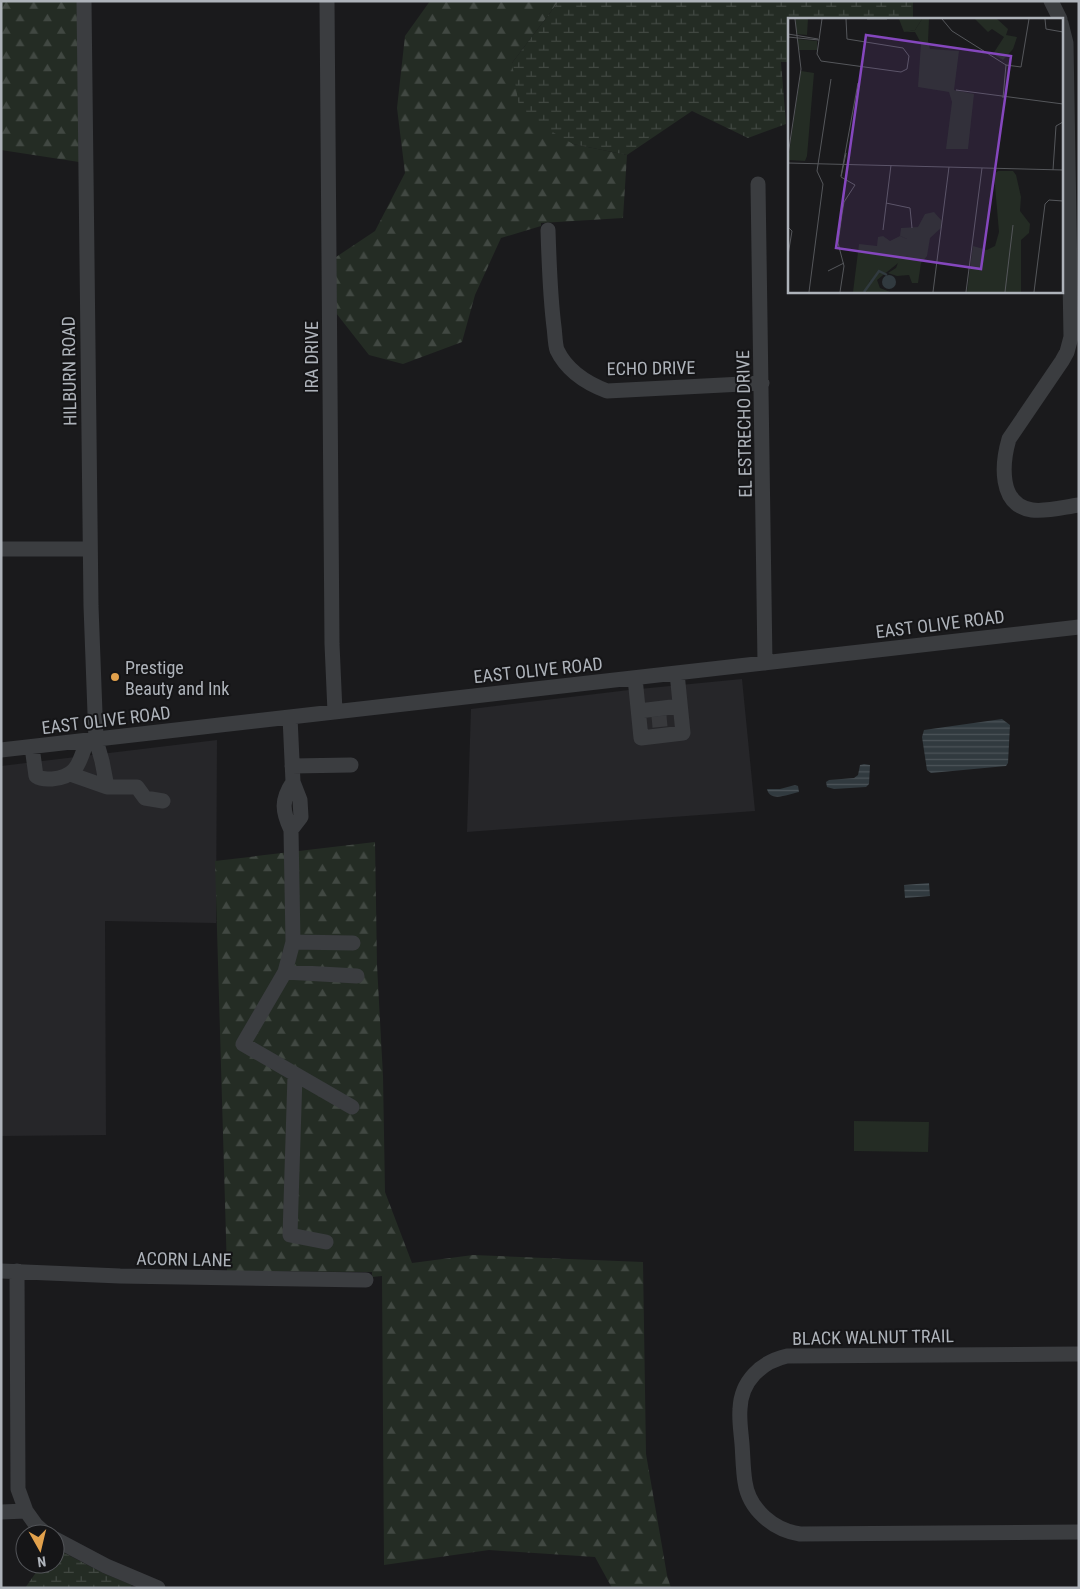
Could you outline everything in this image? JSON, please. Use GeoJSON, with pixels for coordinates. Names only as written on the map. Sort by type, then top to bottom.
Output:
{"type":"FeatureCollection","features":[{"type":"Feature","properties":{"kind":"street","name":"HILBURN ROAD"},"geometry":{"type":"LineString","coordinates":[[84,1],[91,740]]}},
{"type":"Feature","properties":{"kind":"street","name":"IRA DRIVE"},"geometry":{"type":"LineString","coordinates":[[327,1],[331,624],[335,712]]}},
{"type":"Feature","properties":{"kind":"street"},"geometry":{"type":"LineString","coordinates":[[1062,33],[1066,43],[1066,255],[1071,337],[1062,361],[1009,439],[1005,453],[1004,482],[1012,500],[1022,507],[1031,510],[1079,506]]}},
{"type":"Feature","properties":{"kind":"street","name":"EL ESTRECHO DRIVE"},"geometry":{"type":"LineString","coordinates":[[758,184],[765,663]]}},
{"type":"Feature","properties":{"kind":"street","name":"ECHO DRIVE"},"geometry":{"type":"LineString","coordinates":[[548,230],[551,304],[557,349],[565,364],[577,375],[591,385],[607,391],[762,383]]}},
{"type":"Feature","properties":{"kind":"street"},"geometry":{"type":"LineString","coordinates":[[1,549],[90,549]]}},
{"type":"Feature","properties":{"kind":"street","name":"EAST OLIVE ROAD"},"geometry":{"type":"LineString","coordinates":[[1,750],[1079,627]]}},
{"type":"Feature","properties":{"kind":"street"},"geometry":{"type":"LineString","coordinates":[[638,711],[683,733],[677,673]]}},
{"type":"Feature","properties":{"kind":"street"},"geometry":{"type":"LineString","coordinates":[[635,678],[641,738],[680,706]]}},
{"type":"Feature","properties":{"kind":"street"},"geometry":{"type":"LineString","coordinates":[[290,717],[293,774],[300,800],[301,817],[291,830],[294,942],[285,972],[243,1044],[352,1107]]}},
{"type":"Feature","properties":{"kind":"street"},"geometry":{"type":"LineString","coordinates":[[32,747],[36,776],[43,779],[64,778],[76,766],[91,740]]}},
{"type":"Feature","properties":{"kind":"street"},"geometry":{"type":"LineString","coordinates":[[91,740],[102,761],[107,787]]}},
{"type":"Feature","properties":{"kind":"street"},"geometry":{"type":"LineString","coordinates":[[293,774],[351,766]]}},
{"type":"Feature","properties":{"kind":"street"},"geometry":{"type":"LineString","coordinates":[[70,774],[107,787],[137,787],[145,798],[163,802]]}},
{"type":"Feature","properties":{"kind":"street"},"geometry":{"type":"LineString","coordinates":[[294,942],[353,943]]}},
{"type":"Feature","properties":{"kind":"street"},"geometry":{"type":"LineString","coordinates":[[285,972],[356,976]]}},
{"type":"Feature","properties":{"kind":"street"},"geometry":{"type":"LineString","coordinates":[[296,1074],[290,1235],[326,1242]]}},
{"type":"Feature","properties":{"kind":"street","name":"ACORN LANE"},"geometry":{"type":"LineString","coordinates":[[1,1271],[120,1276],[366,1280]]}},
{"type":"Feature","properties":{"kind":"street"},"geometry":{"type":"LineString","coordinates":[[17,1271],[18,1489],[26,1511],[35,1524]]}},
{"type":"Feature","properties":{"kind":"street","name":"BLACK WALNUT TRAIL"},"geometry":{"type":"LineString","coordinates":[[1079,1354],[787,1356],[765,1364],[755,1372],[747,1383],[740,1409],[745,1484],[750,1498],[757,1510],[768,1521],[792,1533],[1079,1532]]}},
{"type":"Feature","properties":{"kind":"street"},"geometry":{"type":"LineString","coordinates":[[1,1512],[26,1511]]}},
{"type":"Feature","properties":{"kind":"street"},"geometry":{"type":"LineString","coordinates":[[65,1544],[106,1566],[158,1588]]}},
{"type":"Feature","properties":{"kind":"shaded area"},"geometry":{"type":"Polygon","coordinates":[[[742,679],[755,811],[467,832],[471,709],[629,690],[742,679]]]}},
{"type":"Feature","properties":{"kind":"shaded area"},"geometry":{"type":"Polygon","coordinates":[[[1002,719],[1010,725],[1008,763],[1006,766],[931,773],[927,770],[922,737],[924,730],[1002,719]]]}},
{"type":"Feature","properties":{"kind":"shaded area"},"geometry":{"type":"Polygon","coordinates":[[[217,740],[216,923],[105,921],[106,1135],[1,1136],[1,766],[217,740]]]}},
{"type":"Feature","properties":{"kind":"shaded area"},"geometry":{"type":"Polygon","coordinates":[[[860,765],[870,765],[869,784],[866,787],[834,789],[827,787],[826,782],[829,780],[854,778],[858,775],[860,765]]]}},
{"type":"Feature","properties":{"kind":"shaded area"},"geometry":{"type":"Polygon","coordinates":[[[798,786],[799,792],[776,797],[772,796],[767,789],[780,789],[798,786]]]}},
{"type":"Feature","properties":{"kind":"shaded area"},"geometry":{"type":"Polygon","coordinates":[[[929,883],[930,896],[905,898],[904,885],[929,883]]]}},
{"type":"Feature","properties":{"kind":"green space"},"geometry":{"type":"Polygon","coordinates":[[[1,1],[78,1],[79,162],[1,150],[1,1]]]}},
{"type":"Feature","properties":{"kind":"green space"},"geometry":{"type":"Polygon","coordinates":[[[430,1],[559,1],[512,63],[573,144],[627,155],[623,218],[541,223],[541,226],[501,238],[475,295],[462,342],[403,364],[369,355],[336,313],[336,257],[375,231],[405,173],[397,108],[405,36],[430,1]]]}},
{"type":"Feature","properties":{"kind":"green space"},"geometry":{"type":"Polygon","coordinates":[[[559,1],[913,1],[913,18],[788,18],[788,62],[781,62],[786,124],[748,138],[692,111],[627,155],[573,144],[520,113],[512,63],[559,1]]]}},
{"type":"Feature","properties":{"kind":"green space"},"geometry":{"type":"Polygon","coordinates":[[[375,842],[377,965],[383,1076],[385,1192],[412,1263],[473,1255],[643,1262],[646,1454],[667,1575],[671,1588],[612,1588],[595,1557],[489,1550],[384,1565],[382,1276],[372,1277],[372,1272],[227,1271],[215,861],[375,842]]]}},
{"type":"Feature","properties":{"kind":"green space"},"geometry":{"type":"Polygon","coordinates":[[[854,1121],[929,1122],[928,1152],[854,1151],[854,1121]]]}},
{"type":"Feature","properties":{"kind":"green space"},"geometry":{"type":"Polygon","coordinates":[[[65,1553],[103,1573],[132,1585],[130,1588],[25,1588],[35,1574],[65,1574],[65,1553]]]}},
{"type":"Feature","properties":{"kind":"tunnel"},"geometry":{"type":"LineString","coordinates":[[659,716],[660,727]]}},
{"type":"Feature","properties":{"kind":"place","name":"Prestige Beauty and Ink"},"geometry":{"type":"Point","coordinates":[115,677]}}]}
